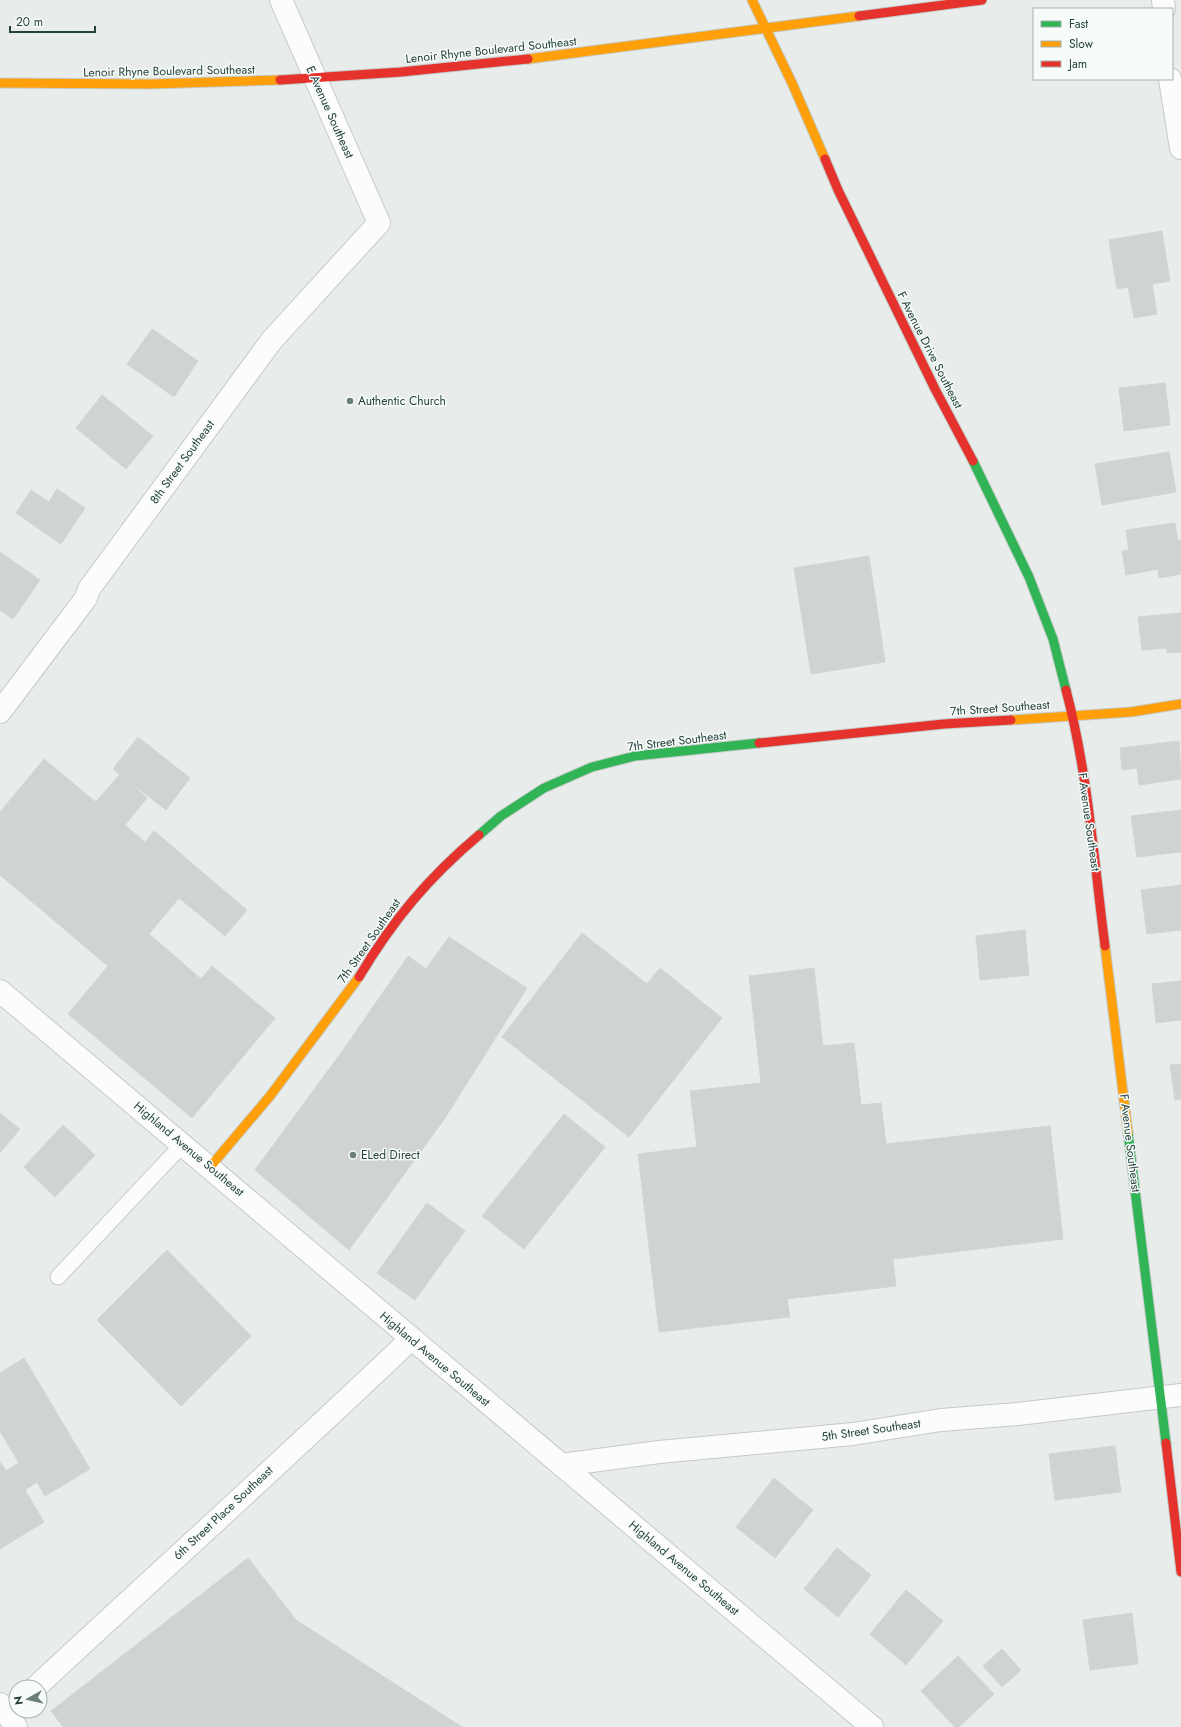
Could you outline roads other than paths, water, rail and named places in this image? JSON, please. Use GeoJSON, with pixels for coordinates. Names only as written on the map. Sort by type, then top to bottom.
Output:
{"type":"FeatureCollection","features":[{"type":"Feature","properties":{"kind":"street","name":"E Avenue Southeast"},"geometry":{"type":"LineString","coordinates":[[281,0],[379,223]]}},
{"type":"Feature","properties":{"kind":"street","name":"F Avenue Drive Southeast"},"geometry":{"type":"LineString","coordinates":[[752,0],[792,83],[838,190],[935,389],[968,450],[1029,577],[1053,639],[1073,715]]}},
{"type":"Feature","properties":{"kind":"street","name":"Lenoir Rhyne Boulevard Southeast"},"geometry":{"type":"LineString","coordinates":[[0,83],[57,85],[188,84],[403,72],[522,60],[982,0]]}},
{"type":"Feature","properties":{"kind":"street"},"geometry":{"type":"LineString","coordinates":[[1170,80],[1181,148]]}},
{"type":"Feature","properties":{"kind":"street","name":"8th Street Southeast"},"geometry":{"type":"LineString","coordinates":[[0,712],[86,598],[89,589],[272,340],[379,223]]}},
{"type":"Feature","properties":{"kind":"street","name":"7th Street Southeast"},"geometry":{"type":"LineString","coordinates":[[210,1167],[270,1096],[313,1040],[355,983],[378,945],[404,909],[450,859],[502,816],[544,788],[592,767],[635,756],[944,724],[1131,712],[1181,704]]}},
{"type":"Feature","properties":{"kind":"street","name":"F Avenue Southeast"},"geometry":{"type":"LineString","coordinates":[[1073,715],[1084,781],[1171,1396],[1181,1572]]}},
{"type":"Feature","properties":{"kind":"street","name":"Highland Avenue Southeast"},"geometry":{"type":"LineString","coordinates":[[0,991],[872,1727]]}},
{"type":"Feature","properties":{"kind":"street","name":"6th Street Place Southeast"},"geometry":{"type":"LineString","coordinates":[[45,1679],[231,1505],[325,1421],[411,1339]]}},
{"type":"Feature","properties":{"kind":"street","name":"5th Street Southeast"},"geometry":{"type":"LineString","coordinates":[[561,1465],[659,1452],[853,1434],[941,1420],[1018,1414],[1171,1396]]}},
{"type":"Feature","properties":{"kind":"lane"},"geometry":{"type":"LineString","coordinates":[[58,1277],[182,1144]]}},
{"type":"Feature","properties":{"kind":"place","name":"Authentic Church"},"geometry":{"type":"Point","coordinates":[350,401]}},
{"type":"Feature","properties":{"kind":"place","name":"ELed Direct"},"geometry":{"type":"Point","coordinates":[353,1155]}}]}
